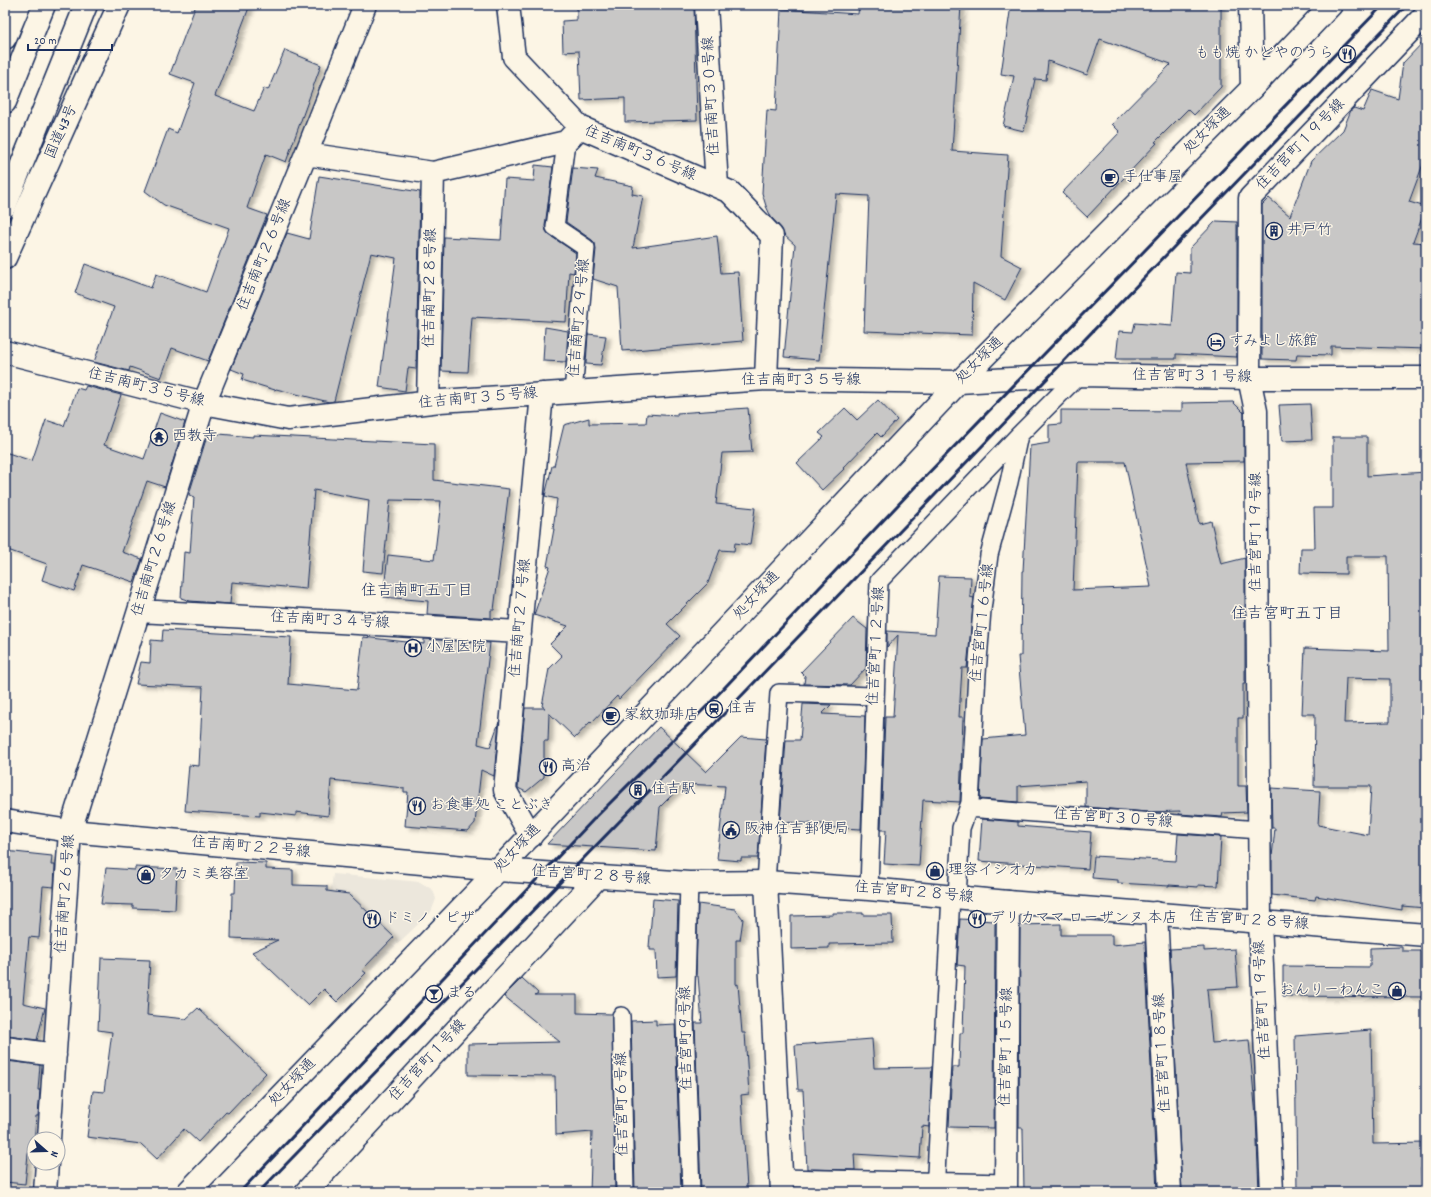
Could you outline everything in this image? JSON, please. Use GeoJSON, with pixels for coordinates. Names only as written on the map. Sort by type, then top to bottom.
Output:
{"type":"FeatureCollection","features":[{"type":"Feature","properties":{"kind":"main road"},"geometry":{"type":"LineString","coordinates":[[5,38],[19,5]]}},
{"type":"Feature","properties":{"kind":"main road"},"geometry":{"type":"LineString","coordinates":[[5,102],[44,5]]}},
{"type":"Feature","properties":{"kind":"main road"},"geometry":{"type":"LineString","coordinates":[[5,206],[86,5]]}},
{"type":"Feature","properties":{"kind":"main road","name":"国道43号"},"geometry":{"type":"LineString","coordinates":[[5,258],[119,5]]}},
{"type":"Feature","properties":{"kind":"main road","name":"住吉南町２６号線"},"geometry":{"type":"LineString","coordinates":[[50,1131],[70,831],[204,403],[365,5]]}},
{"type":"Feature","properties":{"kind":"main road"},"geometry":{"type":"LineString","coordinates":[[508,5],[514,57],[573,134]]}},
{"type":"Feature","properties":{"kind":"main road","name":"住吉南町３０号線"},"geometry":{"type":"LineString","coordinates":[[706,5],[717,186]]}},
{"type":"Feature","properties":{"kind":"main road"},"geometry":{"type":"LineString","coordinates":[[1250,5],[1252,88]]}},
{"type":"Feature","properties":{"kind":"main road","name":"処女塚通"},"geometry":{"type":"LineString","coordinates":[[188,1192],[531,836],[959,382],[1252,88],[1331,5]]}},
{"type":"Feature","properties":{"kind":"main road","name":"住吉宮町１９号線"},"geometry":{"type":"LineString","coordinates":[[1272,1192],[1260,921],[1256,410],[1249,378],[1250,198],[1426,14]]}},
{"type":"Feature","properties":{"kind":"main road","name":"住吉南町３６号線"},"geometry":{"type":"LineString","coordinates":[[306,154],[433,173],[573,134],[730,192],[772,236],[766,379]]}},
{"type":"Feature","properties":{"kind":"main road","name":"住吉南町２８号線"},"geometry":{"type":"LineString","coordinates":[[428,402],[433,173]]}},
{"type":"Feature","properties":{"kind":"main road","name":"住吉南町３５号線"},"geometry":{"type":"LineString","coordinates":[[5,352],[204,403],[288,419],[428,402],[766,379],[959,382]]}},
{"type":"Feature","properties":{"kind":"main road","name":"住吉宮町３１号線"},"geometry":{"type":"LineString","coordinates":[[959,382],[1079,375],[1249,378],[1426,378]]}},
{"type":"Feature","properties":{"kind":"main road","name":"住吉南町２７号線"},"geometry":{"type":"LineString","coordinates":[[531,836],[505,790],[542,394]]}},
{"type":"Feature","properties":{"kind":"main road","name":"住吉南町３４号線"},"geometry":{"type":"LineString","coordinates":[[139,611],[520,632]]}},
{"type":"Feature","properties":{"kind":"main road","name":"住吉南町２２号線"},"geometry":{"type":"LineString","coordinates":[[5,821],[70,831],[498,870]]}},
{"type":"Feature","properties":{"kind":"main road","name":"住吉宮町２８号線"},"geometry":{"type":"LineString","coordinates":[[498,870],[689,883],[766,882],[869,889],[1008,902],[1426,934]]}},
{"type":"Feature","properties":{"kind":"main road","name":"住吉宮町１号線"},"geometry":{"type":"LineString","coordinates":[[306,1192],[598,877]]}},
{"type":"Feature","properties":{"kind":"main road"},"geometry":{"type":"LineString","coordinates":[[766,882],[782,1185]]}},
{"type":"Feature","properties":{"kind":"main road","name":"住吉宮町１５号線"},"geometry":{"type":"LineString","coordinates":[[1006,1187],[1008,902]]}},
{"type":"Feature","properties":{"kind":"main road","name":"住吉宮町１８号線"},"geometry":{"type":"LineString","coordinates":[[1156,913],[1170,1192]]}},
{"type":"Feature","properties":{"kind":"main road"},"geometry":{"type":"LineString","coordinates":[[5,1048],[55,1055]]}},
{"type":"Feature","properties":{"kind":"main road"},"geometry":{"type":"LineString","coordinates":[[45,1192],[46,1171]]}},
{"type":"Feature","properties":{"kind":"lane","name":"住吉南町２９号線"},"geometry":{"type":"LineString","coordinates":[[573,134],[555,228],[586,248],[573,392]]}},
{"type":"Feature","properties":{"kind":"lane"},"geometry":{"type":"LineString","coordinates":[[1019,436],[1079,375]]}},
{"type":"Feature","properties":{"kind":"lane","name":"住吉宮町１２号線"},"geometry":{"type":"LineString","coordinates":[[869,889],[874,696],[879,581],[1019,436]]}},
{"type":"Feature","properties":{"kind":"lane","name":"住吉宮町１６号線"},"geometry":{"type":"LineString","coordinates":[[935,1187],[954,897],[961,828],[970,803],[982,610],[989,555],[1009,482],[1019,436]]}},
{"type":"Feature","properties":{"kind":"lane"},"geometry":{"type":"LineString","coordinates":[[766,882],[779,693],[874,696]]}},
{"type":"Feature","properties":{"kind":"lane","name":"住吉宮町３０号線"},"geometry":{"type":"LineString","coordinates":[[968,808],[1259,830]]}},
{"type":"Feature","properties":{"kind":"lane","name":"住吉宮町９号線"},"geometry":{"type":"LineString","coordinates":[[689,883],[685,1019],[691,1192]]}},
{"type":"Feature","properties":{"kind":"lane","name":"住吉宮町６号線"},"geometry":{"type":"LineString","coordinates":[[621,1016],[625,1192]]}},
{"type":"Feature","properties":{"kind":"lane"},"geometry":{"type":"LineString","coordinates":[[782,1185],[1006,1187]]}},
{"type":"Feature","properties":{"kind":"shaded area"},"geometry":{"type":"Polygon","coordinates":[[[333,874],[420,882],[433,890],[436,899],[431,912],[369,971],[331,933],[331,889],[333,874]]]}},
{"type":"Feature","properties":{"kind":"building"},"geometry":{"type":"Polygon","coordinates":[[[196,5],[250,5],[215,96],[254,111],[264,88],[268,90],[285,50],[321,65],[286,162],[266,154],[247,208],[267,215],[208,361],[172,348],[161,378],[130,367],[129,371],[94,362],[114,307],[75,293],[85,264],[151,288],[156,274],[206,292],[229,228],[164,205],[145,191],[168,129],[177,133],[195,83],[170,74],[196,5]]]}},
{"type":"Feature","properties":{"kind":"building"},"geometry":{"type":"Polygon","coordinates":[[[577,5],[694,5],[697,120],[625,122],[625,98],[581,100],[579,51],[563,52],[562,21],[577,20],[577,5]]]}},
{"type":"Feature","properties":{"kind":"building"},"geometry":{"type":"Polygon","coordinates":[[[859,5],[961,5],[952,151],[1008,155],[1001,256],[1022,267],[1005,300],[973,283],[972,335],[864,331],[869,196],[836,194],[819,360],[784,357],[795,245],[784,235],[781,228],[771,217],[762,193],[767,110],[776,111],[781,9],[858,14],[859,5]]]}},
{"type":"Feature","properties":{"kind":"building"},"geometry":{"type":"Polygon","coordinates":[[[1011,5],[1221,5],[1221,87],[1194,115],[1188,109],[1155,142],[1157,143],[1087,217],[1062,193],[1120,132],[1112,124],[1171,64],[1100,39],[1087,75],[1048,61],[1046,80],[1035,79],[1024,131],[1003,126],[1014,76],[1001,74],[1011,5]]]}},
{"type":"Feature","properties":{"kind":"building"},"geometry":{"type":"Polygon","coordinates":[[[1426,39],[1426,156],[1409,202],[1426,207],[1413,242],[1426,243],[1426,349],[1331,346],[1331,355],[1297,354],[1296,360],[1262,359],[1262,205],[1269,198],[1290,216],[1311,161],[1343,130],[1351,110],[1354,108],[1363,111],[1372,90],[1398,99],[1403,63],[1426,39]]]}},
{"type":"Feature","properties":{"kind":"building"},"geometry":{"type":"Polygon","coordinates":[[[535,165],[553,167],[545,226],[546,231],[549,235],[576,253],[574,273],[569,272],[566,322],[472,317],[468,372],[441,371],[444,237],[501,240],[505,179],[534,181],[535,165]]]}},
{"type":"Feature","properties":{"kind":"building"},"geometry":{"type":"Polygon","coordinates":[[[573,168],[598,170],[595,178],[633,186],[632,194],[643,196],[633,248],[717,236],[721,273],[738,272],[743,341],[622,351],[618,287],[593,279],[596,249],[595,243],[566,222],[573,168]]]}},
{"type":"Feature","properties":{"kind":"building"},"geometry":{"type":"Polygon","coordinates":[[[319,176],[420,192],[416,369],[408,368],[405,391],[379,387],[396,258],[371,253],[334,401],[329,402],[275,390],[242,380],[244,374],[231,369],[287,233],[309,239],[319,176]]]}},
{"type":"Feature","properties":{"kind":"building"},"geometry":{"type":"Polygon","coordinates":[[[1216,221],[1237,222],[1237,357],[1176,354],[1176,359],[1116,359],[1119,331],[1133,332],[1135,323],[1172,326],[1176,272],[1190,273],[1190,248],[1216,221]]]}},
{"type":"Feature","properties":{"kind":"building"},"geometry":{"type":"Polygon","coordinates":[[[545,327],[568,331],[566,362],[543,361],[545,327]]]}},
{"type":"Feature","properties":{"kind":"building"},"geometry":{"type":"Polygon","coordinates":[[[588,334],[606,336],[601,365],[586,364],[588,334]]]}},
{"type":"Feature","properties":{"kind":"building"},"geometry":{"type":"Polygon","coordinates":[[[86,386],[121,395],[104,445],[144,459],[160,413],[185,422],[165,487],[147,481],[122,552],[142,559],[134,582],[83,565],[74,591],[42,580],[47,564],[5,549],[5,452],[32,461],[46,420],[64,426],[77,388],[84,390],[86,386]]]}},
{"type":"Feature","properties":{"kind":"building"},"geometry":{"type":"Polygon","coordinates":[[[878,400],[897,420],[881,437],[877,433],[843,468],[844,469],[822,490],[797,463],[824,437],[819,433],[845,408],[857,420],[878,400]]]}},
{"type":"Feature","properties":{"kind":"building"},"geometry":{"type":"Polygon","coordinates":[[[1233,402],[1244,413],[1244,461],[1186,462],[1199,524],[1211,521],[1221,564],[1245,558],[1245,684],[1243,684],[1243,718],[1238,718],[1238,786],[1246,786],[1247,812],[1223,813],[1222,817],[1179,814],[1180,811],[1147,812],[1086,807],[1086,781],[1018,786],[1018,802],[980,799],[983,739],[1025,735],[1018,656],[1021,656],[1022,571],[1030,446],[1049,443],[1049,425],[1061,424],[1061,410],[1182,411],[1182,403],[1233,402]],[[1078,462],[1073,590],[1151,587],[1125,462],[1078,462]]]}},
{"type":"Feature","properties":{"kind":"building"},"geometry":{"type":"Polygon","coordinates":[[[1310,404],[1312,440],[1282,441],[1279,405],[1310,404]]]}},
{"type":"Feature","properties":{"kind":"building"},"geometry":{"type":"Polygon","coordinates":[[[748,408],[752,452],[722,453],[716,504],[755,508],[750,545],[735,543],[734,551],[720,550],[708,583],[667,624],[680,636],[619,699],[617,696],[575,738],[549,713],[548,741],[544,741],[544,777],[526,792],[518,788],[525,708],[545,708],[542,706],[549,669],[562,656],[550,644],[568,626],[534,615],[550,567],[547,566],[554,529],[557,499],[545,496],[564,425],[589,418],[589,424],[646,423],[647,414],[677,416],[677,413],[748,408]]]}},
{"type":"Feature","properties":{"kind":"building"},"geometry":{"type":"Polygon","coordinates":[[[208,433],[253,437],[253,435],[434,444],[434,480],[509,489],[494,610],[491,610],[491,618],[427,614],[428,601],[383,597],[388,555],[434,560],[441,501],[390,500],[383,573],[363,571],[369,500],[314,490],[306,589],[232,582],[230,604],[190,601],[181,598],[184,552],[190,553],[194,497],[189,495],[208,433]]]}},
{"type":"Feature","properties":{"kind":"building"},"geometry":{"type":"Polygon","coordinates":[[[1333,437],[1367,437],[1367,476],[1426,472],[1426,908],[1402,906],[1402,910],[1316,896],[1315,900],[1272,895],[1272,857],[1275,828],[1272,828],[1271,788],[1320,791],[1318,825],[1368,835],[1371,786],[1314,786],[1315,714],[1302,714],[1305,648],[1389,651],[1388,556],[1346,556],[1346,574],[1300,573],[1301,548],[1315,548],[1314,508],[1333,508],[1333,437]],[[1346,678],[1344,723],[1390,722],[1390,679],[1346,678]]]}},
{"type":"Feature","properties":{"kind":"building"},"geometry":{"type":"Polygon","coordinates":[[[939,576],[971,577],[970,597],[974,598],[967,668],[962,668],[959,717],[963,717],[960,802],[923,800],[919,866],[884,864],[886,830],[881,830],[885,717],[893,717],[898,635],[887,647],[887,631],[935,634],[939,576]]]}},
{"type":"Feature","properties":{"kind":"building"},"geometry":{"type":"Polygon","coordinates":[[[853,618],[867,629],[866,668],[850,685],[804,684],[805,676],[801,672],[853,618]]]}},
{"type":"Feature","properties":{"kind":"building"},"geometry":{"type":"Polygon","coordinates":[[[163,630],[291,637],[288,684],[357,690],[363,637],[424,644],[424,639],[490,643],[478,744],[490,747],[499,722],[494,776],[481,770],[475,823],[468,831],[405,826],[408,792],[404,792],[404,788],[331,780],[328,816],[296,812],[296,816],[260,812],[260,816],[185,811],[189,765],[199,766],[203,687],[136,684],[141,662],[150,663],[151,640],[162,641],[163,630]]]}},
{"type":"Feature","properties":{"kind":"building"},"geometry":{"type":"Polygon","coordinates":[[[803,704],[831,705],[822,714],[865,716],[861,829],[823,827],[823,824],[780,822],[786,740],[800,740],[803,704]]]}},
{"type":"Feature","properties":{"kind":"building"},"geometry":{"type":"Polygon","coordinates":[[[659,727],[706,772],[741,737],[766,739],[758,858],[741,858],[741,861],[717,859],[725,786],[683,784],[660,807],[656,851],[547,844],[659,727]]]}},
{"type":"Feature","properties":{"kind":"building"},"geometry":{"type":"Polygon","coordinates":[[[982,819],[1018,822],[1018,826],[1091,832],[1088,869],[979,861],[982,819]]]}},
{"type":"Feature","properties":{"kind":"building"},"geometry":{"type":"Polygon","coordinates":[[[1178,834],[1221,837],[1218,886],[1198,885],[1198,887],[1118,883],[1118,880],[1092,878],[1094,856],[1176,861],[1178,834]]]}},
{"type":"Feature","properties":{"kind":"building"},"geometry":{"type":"Polygon","coordinates":[[[5,851],[52,856],[51,865],[55,865],[54,887],[43,886],[39,938],[29,937],[23,1003],[45,1008],[37,1040],[8,1036],[9,1029],[5,1028],[5,851]]]}},
{"type":"Feature","properties":{"kind":"building"},"geometry":{"type":"Polygon","coordinates":[[[236,862],[266,863],[266,869],[293,870],[293,885],[327,886],[327,891],[349,894],[394,937],[362,970],[366,973],[337,1002],[324,989],[308,1005],[252,952],[278,940],[231,938],[232,893],[235,893],[236,862]]]}},
{"type":"Feature","properties":{"kind":"building"},"geometry":{"type":"Polygon","coordinates":[[[135,867],[177,869],[175,910],[133,908],[133,905],[101,904],[106,868],[135,870],[135,867]]]}},
{"type":"Feature","properties":{"kind":"building"},"geometry":{"type":"Polygon","coordinates":[[[653,899],[678,901],[676,976],[657,977],[656,950],[650,950],[649,947],[653,899]]]}},
{"type":"Feature","properties":{"kind":"building"},"geometry":{"type":"Polygon","coordinates":[[[698,904],[735,909],[743,919],[740,940],[736,940],[736,985],[738,984],[742,1033],[745,1033],[749,1094],[741,1095],[747,1188],[701,1191],[695,1023],[702,1023],[698,976],[696,976],[698,904]]]}},
{"type":"Feature","properties":{"kind":"building"},"geometry":{"type":"Polygon","coordinates":[[[833,913],[892,915],[893,943],[829,944],[829,948],[791,949],[791,916],[833,915],[833,913]]]}},
{"type":"Feature","properties":{"kind":"building"},"geometry":{"type":"Polygon","coordinates":[[[960,919],[995,921],[994,1128],[949,1127],[952,1067],[959,1067],[960,1033],[963,1033],[965,966],[957,965],[960,919]]]}},
{"type":"Feature","properties":{"kind":"building"},"geometry":{"type":"Polygon","coordinates":[[[1061,924],[1061,935],[1112,935],[1112,945],[1145,942],[1157,1192],[1024,1192],[1023,1128],[1019,1128],[1020,925],[1061,924]]]}},
{"type":"Feature","properties":{"kind":"building"},"geometry":{"type":"Polygon","coordinates":[[[1204,947],[1204,951],[1235,949],[1238,987],[1207,989],[1212,1043],[1249,1040],[1256,1117],[1259,1192],[1182,1192],[1170,949],[1204,947]]]}},
{"type":"Feature","properties":{"kind":"building"},"geometry":{"type":"Polygon","coordinates":[[[1402,947],[1402,951],[1426,951],[1426,997],[1283,996],[1283,966],[1370,967],[1370,948],[1402,947]]]}},
{"type":"Feature","properties":{"kind":"building"},"geometry":{"type":"Polygon","coordinates":[[[101,958],[150,960],[147,1015],[186,1019],[198,1008],[266,1073],[198,1142],[184,1129],[157,1159],[141,1144],[87,1137],[93,1091],[104,1092],[112,1032],[98,1030],[101,958]]]}},
{"type":"Feature","properties":{"kind":"building"},"geometry":{"type":"Polygon","coordinates":[[[522,978],[538,993],[535,995],[577,995],[577,1013],[612,1014],[615,1192],[590,1192],[592,1132],[556,1135],[555,1076],[468,1075],[468,1044],[560,1042],[504,996],[522,978]]]}},
{"type":"Feature","properties":{"kind":"building"},"geometry":{"type":"Polygon","coordinates":[[[656,1020],[656,1025],[675,1024],[681,1192],[635,1192],[631,1021],[656,1020]]]}},
{"type":"Feature","properties":{"kind":"building"},"geometry":{"type":"Polygon","coordinates":[[[1371,1030],[1373,1144],[1426,1143],[1426,1168],[1421,1168],[1422,1192],[1297,1192],[1295,1036],[1371,1030]]]}},
{"type":"Feature","properties":{"kind":"building"},"geometry":{"type":"Polygon","coordinates":[[[872,1039],[874,1068],[932,1067],[929,1127],[922,1126],[920,1158],[854,1154],[855,1170],[807,1169],[803,1090],[798,1090],[795,1045],[872,1039]]]}},
{"type":"Feature","properties":{"kind":"building"},"geometry":{"type":"Polygon","coordinates":[[[6,1061],[40,1065],[38,1090],[40,1090],[38,1116],[36,1116],[35,1131],[26,1131],[25,1184],[5,1182],[6,1061]]]}},
{"type":"Feature","properties":{"kind":"building"},"geometry":{"type":"Polygon","coordinates":[[[808,1189],[849,1190],[849,1192],[808,1192],[808,1189]]]}},
{"type":"Feature","properties":{"kind":"railway"},"geometry":{"type":"LineString","coordinates":[[240,1192],[592,821],[708,705],[914,488],[1383,5]]}},
{"type":"Feature","properties":{"kind":"railway"},"geometry":{"type":"LineString","coordinates":[[259,1192],[722,716],[1407,5]]}},
{"type":"Feature","properties":{"kind":"place","name":"もも焼 かどやのうら"},"geometry":{"type":"Point","coordinates":[1347,54]}},
{"type":"Feature","properties":{"kind":"place","name":"手仕事屋"},"geometry":{"type":"Point","coordinates":[1110,178]}},
{"type":"Feature","properties":{"kind":"place","name":"井戸竹"},"geometry":{"type":"Point","coordinates":[1274,231]}},
{"type":"Feature","properties":{"kind":"place","name":"すみよし旅館"},"geometry":{"type":"Point","coordinates":[1216,342]}},
{"type":"Feature","properties":{"kind":"place","name":"西教寺"},"geometry":{"type":"Point","coordinates":[159,437]}},
{"type":"Feature","properties":{"kind":"place","name":"小屋医院"},"geometry":{"type":"Point","coordinates":[413,648]}},
{"type":"Feature","properties":{"kind":"place","name":"住吉"},"geometry":{"type":"Point","coordinates":[714,709]}},
{"type":"Feature","properties":{"kind":"place","name":"家紋珈琲店"},"geometry":{"type":"Point","coordinates":[611,716]}},
{"type":"Feature","properties":{"kind":"place","name":"高治"},"geometry":{"type":"Point","coordinates":[548,767]}},
{"type":"Feature","properties":{"kind":"place","name":"住吉駅"},"geometry":{"type":"Point","coordinates":[638,790]}},
{"type":"Feature","properties":{"kind":"place","name":"お食事処 ことぶき"},"geometry":{"type":"Point","coordinates":[417,806]}},
{"type":"Feature","properties":{"kind":"place","name":"阪神住吉郵便局"},"geometry":{"type":"Point","coordinates":[731,830]}},
{"type":"Feature","properties":{"kind":"place","name":"理容イシオカ"},"geometry":{"type":"Point","coordinates":[935,871]}},
{"type":"Feature","properties":{"kind":"place","name":"タカミ美容室"},"geometry":{"type":"Point","coordinates":[146,875]}},
{"type":"Feature","properties":{"kind":"place","name":"ドミノ・ピザ"},"geometry":{"type":"Point","coordinates":[372,919]}},
{"type":"Feature","properties":{"kind":"place","name":"デリカママ ローザンヌ 本店"},"geometry":{"type":"Point","coordinates":[977,919]}},
{"type":"Feature","properties":{"kind":"place","name":"おんりーわんこ"},"geometry":{"type":"Point","coordinates":[1397,991]}},
{"type":"Feature","properties":{"kind":"place","name":"まる"},"geometry":{"type":"Point","coordinates":[434,994]}},
{"type":"Feature","properties":{"kind":"district","name":"住吉南町五丁目"},"geometry":{"type":"Point","coordinates":[417,591]}},
{"type":"Feature","properties":{"kind":"district","name":"住吉宮町五丁目"},"geometry":{"type":"Point","coordinates":[1287,614]}}]}
